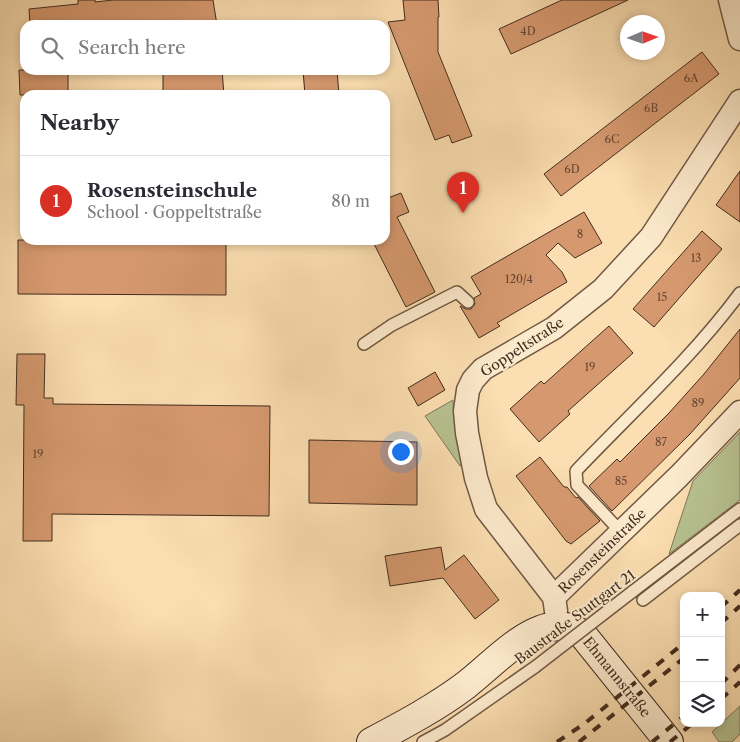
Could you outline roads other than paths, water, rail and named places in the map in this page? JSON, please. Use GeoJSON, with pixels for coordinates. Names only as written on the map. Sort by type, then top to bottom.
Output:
{"type":"FeatureCollection","features":[{"type":"Feature","properties":{"kind":"street"},"geometry":{"type":"LineString","coordinates":[[730,0],[740,39]]}},
{"type":"Feature","properties":{"kind":"street","name":"Goppeltstraße"},"geometry":{"type":"LineString","coordinates":[[554,597],[486,509],[476,478],[467,433],[465,411],[468,390],[472,380],[483,369],[554,328],[598,295],[651,236],[740,101]]}},
{"type":"Feature","properties":{"kind":"street","name":"Rosensteinstraße"},"geometry":{"type":"LineString","coordinates":[[557,626],[554,597],[679,476],[740,412]]}},
{"type":"Feature","properties":{"kind":"street"},"geometry":{"type":"LineString","coordinates":[[370,742],[427,711],[451,695],[526,637],[542,629],[557,626]]}},
{"type":"Feature","properties":{"kind":"street","name":"Ehmannstraße"},"geometry":{"type":"LineString","coordinates":[[557,626],[572,628],[584,635],[669,742]]}},
{"type":"Feature","properties":{"kind":"lane"},"geometry":{"type":"LineString","coordinates":[[364,344],[392,325],[458,292],[468,302]]}},
{"type":"Feature","properties":{"kind":"lane"},"geometry":{"type":"LineString","coordinates":[[621,532],[577,486],[576,472],[668,378],[740,293]]}},
{"type":"Feature","properties":{"kind":"lane","name":"Baustraße Stuttgart 21"},"geometry":{"type":"LineString","coordinates":[[423,742],[445,730],[535,667],[740,509]]}},
{"type":"Feature","properties":{"kind":"lane","name":"Baustraße Stuttgart 21"},"geometry":{"type":"LineString","coordinates":[[643,600],[740,525]]}},
{"type":"Feature","properties":{"kind":"railway"},"geometry":{"type":"LineString","coordinates":[[725,603],[740,590]]}},
{"type":"Feature","properties":{"kind":"railway"},"geometry":{"type":"LineString","coordinates":[[725,619],[740,606]]}},
{"type":"Feature","properties":{"kind":"railway"},"geometry":{"type":"LineString","coordinates":[[557,742],[584,724],[680,646]]}},
{"type":"Feature","properties":{"kind":"railway"},"geometry":{"type":"LineString","coordinates":[[579,742],[680,661]]}},
{"type":"Feature","properties":{"kind":"railway"},"geometry":{"type":"LineString","coordinates":[[723,682],[740,665]]}},
{"type":"Feature","properties":{"kind":"railway"},"geometry":{"type":"LineString","coordinates":[[725,695],[740,682]]}},
{"type":"Feature","properties":{"kind":"railway"},"geometry":{"type":"LineString","coordinates":[[652,742],[680,719]]}},
{"type":"Feature","properties":{"kind":"railway"},"geometry":{"type":"LineString","coordinates":[[670,742],[688,727]]}},
{"type":"Feature","properties":{"kind":"place","name":"Rosensteinschule"},"geometry":{"type":"Point","coordinates":[463,213]}}]}
